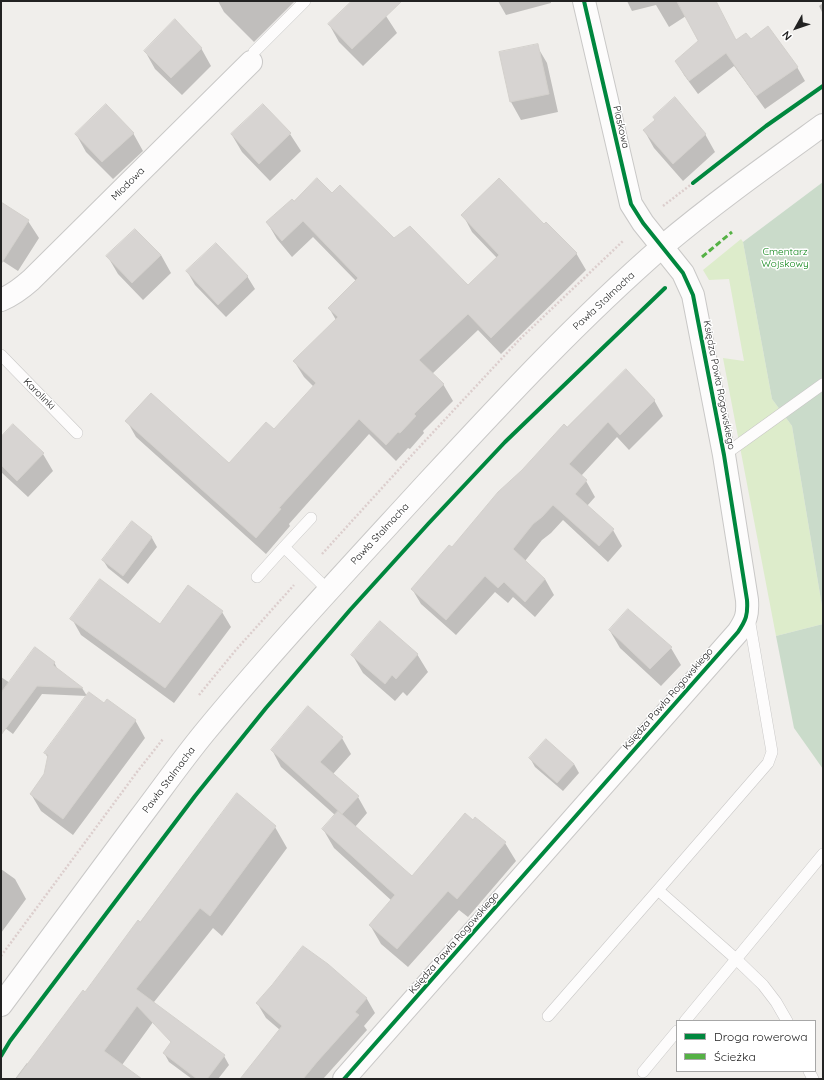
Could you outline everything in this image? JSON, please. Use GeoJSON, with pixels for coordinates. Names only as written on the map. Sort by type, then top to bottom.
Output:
{"type":"FeatureCollection","features":[{"type":"Feature","properties":{"kind":"street","name":"Piaskowa"},"geometry":{"type":"LineString","coordinates":[[584,1],[631,204],[643,223],[663,247]]}},
{"type":"Feature","properties":{"kind":"street","name":"Miodowa"},"geometry":{"type":"LineString","coordinates":[[1,300],[21,289],[31,280],[251,62]]}},
{"type":"Feature","properties":{"kind":"street","name":"Pawła Stalmacha"},"geometry":{"type":"LineString","coordinates":[[1,1005],[203,735],[328,590],[534,368],[602,302],[663,247],[713,206],[823,125]]}},
{"type":"Feature","properties":{"kind":"street","name":"Księdza Pawła Rogowskiego"},"geometry":{"type":"LineString","coordinates":[[344,1079],[738,632],[744,623],[748,612],[747,600],[724,455],[693,295],[683,273],[663,247]]}},
{"type":"Feature","properties":{"kind":"lane"},"geometry":{"type":"LineString","coordinates":[[251,62],[254,52],[305,1]]}},
{"type":"Feature","properties":{"kind":"lane","name":"Karolinki"},"geometry":{"type":"LineString","coordinates":[[1,355],[77,433]]}},
{"type":"Feature","properties":{"kind":"lane"},"geometry":{"type":"LineString","coordinates":[[724,455],[823,384]]}},
{"type":"Feature","properties":{"kind":"lane"},"geometry":{"type":"LineString","coordinates":[[257,577],[311,518]]}},
{"type":"Feature","properties":{"kind":"lane"},"geometry":{"type":"LineString","coordinates":[[284,547],[328,590]]}},
{"type":"Feature","properties":{"kind":"lane"},"geometry":{"type":"LineString","coordinates":[[548,1016],[768,763],[772,752],[748,612]]}},
{"type":"Feature","properties":{"kind":"lane"},"geometry":{"type":"LineString","coordinates":[[686,1020],[823,854]]}},
{"type":"Feature","properties":{"kind":"lane"},"geometry":{"type":"LineString","coordinates":[[658,890],[763,985],[776,1002],[786,1020]]}},
{"type":"Feature","properties":{"kind":"lane"},"geometry":{"type":"LineString","coordinates":[[643,1072],[676,1032]]}},
{"type":"Feature","properties":{"kind":"path"},"geometry":{"type":"LineString","coordinates":[[660,209],[693,183]]}},
{"type":"Feature","properties":{"kind":"green space","name":"Cmentarz Wojskowy"},"geometry":{"type":"Polygon","coordinates":[[[823,182],[823,612],[792,426],[772,399],[743,242],[823,182]]]}},
{"type":"Feature","properties":{"kind":"green space"},"geometry":{"type":"Polygon","coordinates":[[[741,239],[743,242],[772,399],[792,426],[823,612],[823,624],[776,636],[723,358],[744,361],[729,279],[709,280],[703,270],[741,239]]]}},
{"type":"Feature","properties":{"kind":"green space"},"geometry":{"type":"Polygon","coordinates":[[[823,624],[823,769],[794,728],[776,636],[823,624]]]}},
{"type":"Feature","properties":{"kind":"building"},"geometry":{"type":"Polygon","coordinates":[[[352,1],[402,1],[352,49],[328,24],[352,1]]]}},
{"type":"Feature","properties":{"kind":"building"},"geometry":{"type":"Polygon","coordinates":[[[677,1],[716,1],[736,40],[746,33],[751,39],[768,26],[798,67],[756,96],[726,53],[689,81],[675,61],[698,41],[677,1]]]}},
{"type":"Feature","properties":{"kind":"building"},"geometry":{"type":"Polygon","coordinates":[[[175,19],[202,48],[171,78],[144,51],[175,19]]]}},
{"type":"Feature","properties":{"kind":"building"},"geometry":{"type":"Polygon","coordinates":[[[538,44],[549,94],[510,102],[499,52],[538,44]]]}},
{"type":"Feature","properties":{"kind":"building"},"geometry":{"type":"Polygon","coordinates":[[[675,97],[706,134],[673,164],[643,130],[655,120],[653,117],[675,97]]]}},
{"type":"Feature","properties":{"kind":"building"},"geometry":{"type":"Polygon","coordinates":[[[106,104],[134,133],[102,162],[75,134],[106,104]]]}},
{"type":"Feature","properties":{"kind":"building"},"geometry":{"type":"Polygon","coordinates":[[[263,104],[291,133],[259,164],[231,134],[263,104]]]}},
{"type":"Feature","properties":{"kind":"building"},"geometry":{"type":"Polygon","coordinates":[[[317,178],[332,193],[340,185],[394,238],[410,226],[468,285],[499,255],[461,215],[499,178],[544,224],[546,222],[577,253],[491,338],[468,314],[419,360],[444,384],[414,414],[416,416],[400,433],[398,432],[386,445],[359,419],[279,508],[281,509],[256,538],[125,421],[151,393],[229,463],[266,422],[274,429],[316,383],[293,361],[338,317],[328,308],[358,278],[303,221],[282,241],[266,222],[292,199],[294,201],[317,178]]]}},
{"type":"Feature","properties":{"kind":"building"},"geometry":{"type":"Polygon","coordinates":[[[1,202],[29,220],[1,264],[1,202]]]}},
{"type":"Feature","properties":{"kind":"building"},"geometry":{"type":"Polygon","coordinates":[[[135,229],[161,255],[132,283],[106,256],[135,229]]]}},
{"type":"Feature","properties":{"kind":"building"},"geometry":{"type":"Polygon","coordinates":[[[216,243],[248,276],[218,305],[186,271],[216,243]]]}},
{"type":"Feature","properties":{"kind":"building"},"geometry":{"type":"Polygon","coordinates":[[[626,369],[655,400],[620,435],[608,422],[569,464],[587,480],[575,494],[614,529],[599,546],[553,505],[533,524],[513,549],[545,579],[525,602],[504,582],[498,588],[485,576],[446,620],[411,589],[449,545],[452,547],[498,492],[522,470],[564,424],[567,427],[626,369]]]}},
{"type":"Feature","properties":{"kind":"building"},"geometry":{"type":"Polygon","coordinates":[[[13,424],[44,453],[17,481],[1,465],[1,437],[13,424]]]}},
{"type":"Feature","properties":{"kind":"building"},"geometry":{"type":"Polygon","coordinates":[[[132,521],[152,537],[123,576],[102,560],[132,521]]]}},
{"type":"Feature","properties":{"kind":"building"},"geometry":{"type":"Polygon","coordinates":[[[100,579],[160,624],[188,585],[223,611],[165,688],[70,619],[100,579]]]}},
{"type":"Feature","properties":{"kind":"building"},"geometry":{"type":"Polygon","coordinates":[[[628,609],[672,647],[650,669],[609,630],[628,609]]]}},
{"type":"Feature","properties":{"kind":"building"},"geometry":{"type":"Polygon","coordinates":[[[380,621],[418,654],[396,679],[392,675],[385,684],[351,655],[380,621]]]}},
{"type":"Feature","properties":{"kind":"building"},"geometry":{"type":"Polygon","coordinates":[[[35,647],[55,662],[53,665],[83,688],[37,686],[1,735],[1,693],[35,647]]]}},
{"type":"Feature","properties":{"kind":"building"},"geometry":{"type":"Polygon","coordinates":[[[89,692],[104,703],[107,699],[136,720],[63,819],[30,794],[44,774],[48,755],[44,753],[89,692]]]}},
{"type":"Feature","properties":{"kind":"building"},"geometry":{"type":"Polygon","coordinates":[[[308,706],[343,737],[320,762],[359,796],[342,814],[271,750],[308,706]]]}},
{"type":"Feature","properties":{"kind":"building"},"geometry":{"type":"Polygon","coordinates":[[[546,739],[574,764],[557,783],[529,758],[546,739]]]}},
{"type":"Feature","properties":{"kind":"building"},"geometry":{"type":"Polygon","coordinates":[[[237,793],[276,826],[210,916],[200,908],[136,989],[225,1055],[207,1079],[197,1079],[163,1053],[171,1042],[137,1006],[104,1051],[142,1079],[16,1079],[83,990],[85,992],[138,920],[140,922],[237,793]]]}},
{"type":"Feature","properties":{"kind":"building"},"geometry":{"type":"Polygon","coordinates":[[[338,811],[412,876],[465,813],[473,820],[475,817],[506,842],[457,899],[448,891],[397,949],[369,925],[395,895],[322,829],[338,811]]]}},
{"type":"Feature","properties":{"kind":"building"},"geometry":{"type":"Polygon","coordinates":[[[303,946],[328,964],[367,998],[355,1012],[359,1015],[303,1079],[240,1079],[282,1026],[256,1003],[303,946]]]}},
{"type":"Feature","properties":{"kind":"marked path"},"geometry":{"type":"LineString","coordinates":[[702,257],[732,232]]}},
{"type":"Feature","properties":{"kind":"cycle path"},"geometry":{"type":"LineString","coordinates":[[344,1079],[738,632],[745,621],[747,614],[747,600],[724,455],[693,295],[683,273],[643,223],[631,204],[584,1]]}},
{"type":"Feature","properties":{"kind":"cycle path"},"geometry":{"type":"LineString","coordinates":[[693,183],[766,126],[823,86]]}},
{"type":"Feature","properties":{"kind":"cycle path"},"geometry":{"type":"LineString","coordinates":[[1,1056],[10,1041],[195,796],[266,708],[350,610],[505,442],[665,288]]}}]}
